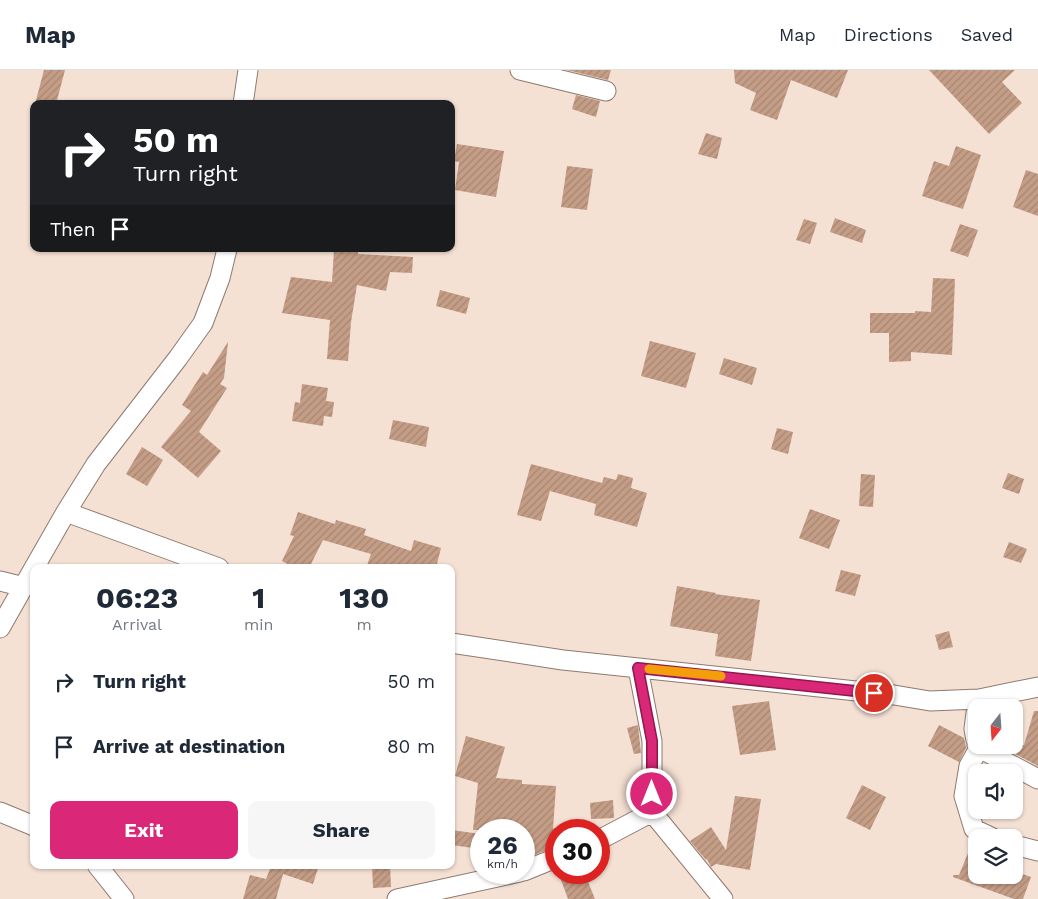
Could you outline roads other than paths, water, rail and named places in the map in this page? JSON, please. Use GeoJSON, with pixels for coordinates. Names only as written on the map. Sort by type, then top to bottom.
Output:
{"type":"FeatureCollection","features":[{"type":"Feature","properties":{"kind":"street"},"geometry":{"type":"LineString","coordinates":[[244,100],[248,70]]}},
{"type":"Feature","properties":{"kind":"street"},"geometry":{"type":"LineString","coordinates":[[520,70],[606,92]]}},
{"type":"Feature","properties":{"kind":"street"},"geometry":{"type":"LineString","coordinates":[[36,564],[96,464],[203,323],[220,278],[226,252]]}},
{"type":"Feature","properties":{"kind":"street"},"geometry":{"type":"LineString","coordinates":[[66,512],[208,564]]}},
{"type":"Feature","properties":{"kind":"street"},"geometry":{"type":"LineString","coordinates":[[0,628],[30,576]]}},
{"type":"Feature","properties":{"kind":"street"},"geometry":{"type":"LineString","coordinates":[[0,580],[24,587]]}},
{"type":"Feature","properties":{"kind":"street"},"geometry":{"type":"LineString","coordinates":[[455,644],[537,657],[894,695],[968,705]]}},
{"type":"Feature","properties":{"kind":"street"},"geometry":{"type":"LineString","coordinates":[[638,668],[652,741],[652,812],[723,899]]}},
{"type":"Feature","properties":{"kind":"street"},"geometry":{"type":"LineString","coordinates":[[999,699],[1038,687]]}},
{"type":"Feature","properties":{"kind":"street"},"geometry":{"type":"LineString","coordinates":[[974,754],[969,766],[964,796],[974,829]]}},
{"type":"Feature","properties":{"kind":"street"},"geometry":{"type":"LineString","coordinates":[[991,754],[1038,779]]}},
{"type":"Feature","properties":{"kind":"street"},"geometry":{"type":"LineString","coordinates":[[0,812],[30,824]]}},
{"type":"Feature","properties":{"kind":"street"},"geometry":{"type":"LineString","coordinates":[[610,834],[652,812]]}},
{"type":"Feature","properties":{"kind":"street"},"geometry":{"type":"LineString","coordinates":[[1023,847],[1038,851]]}},
{"type":"Feature","properties":{"kind":"street"},"geometry":{"type":"LineString","coordinates":[[100,869],[124,899]]}},
{"type":"Feature","properties":{"kind":"street"},"geometry":{"type":"LineString","coordinates":[[397,899],[470,883]]}}]}
